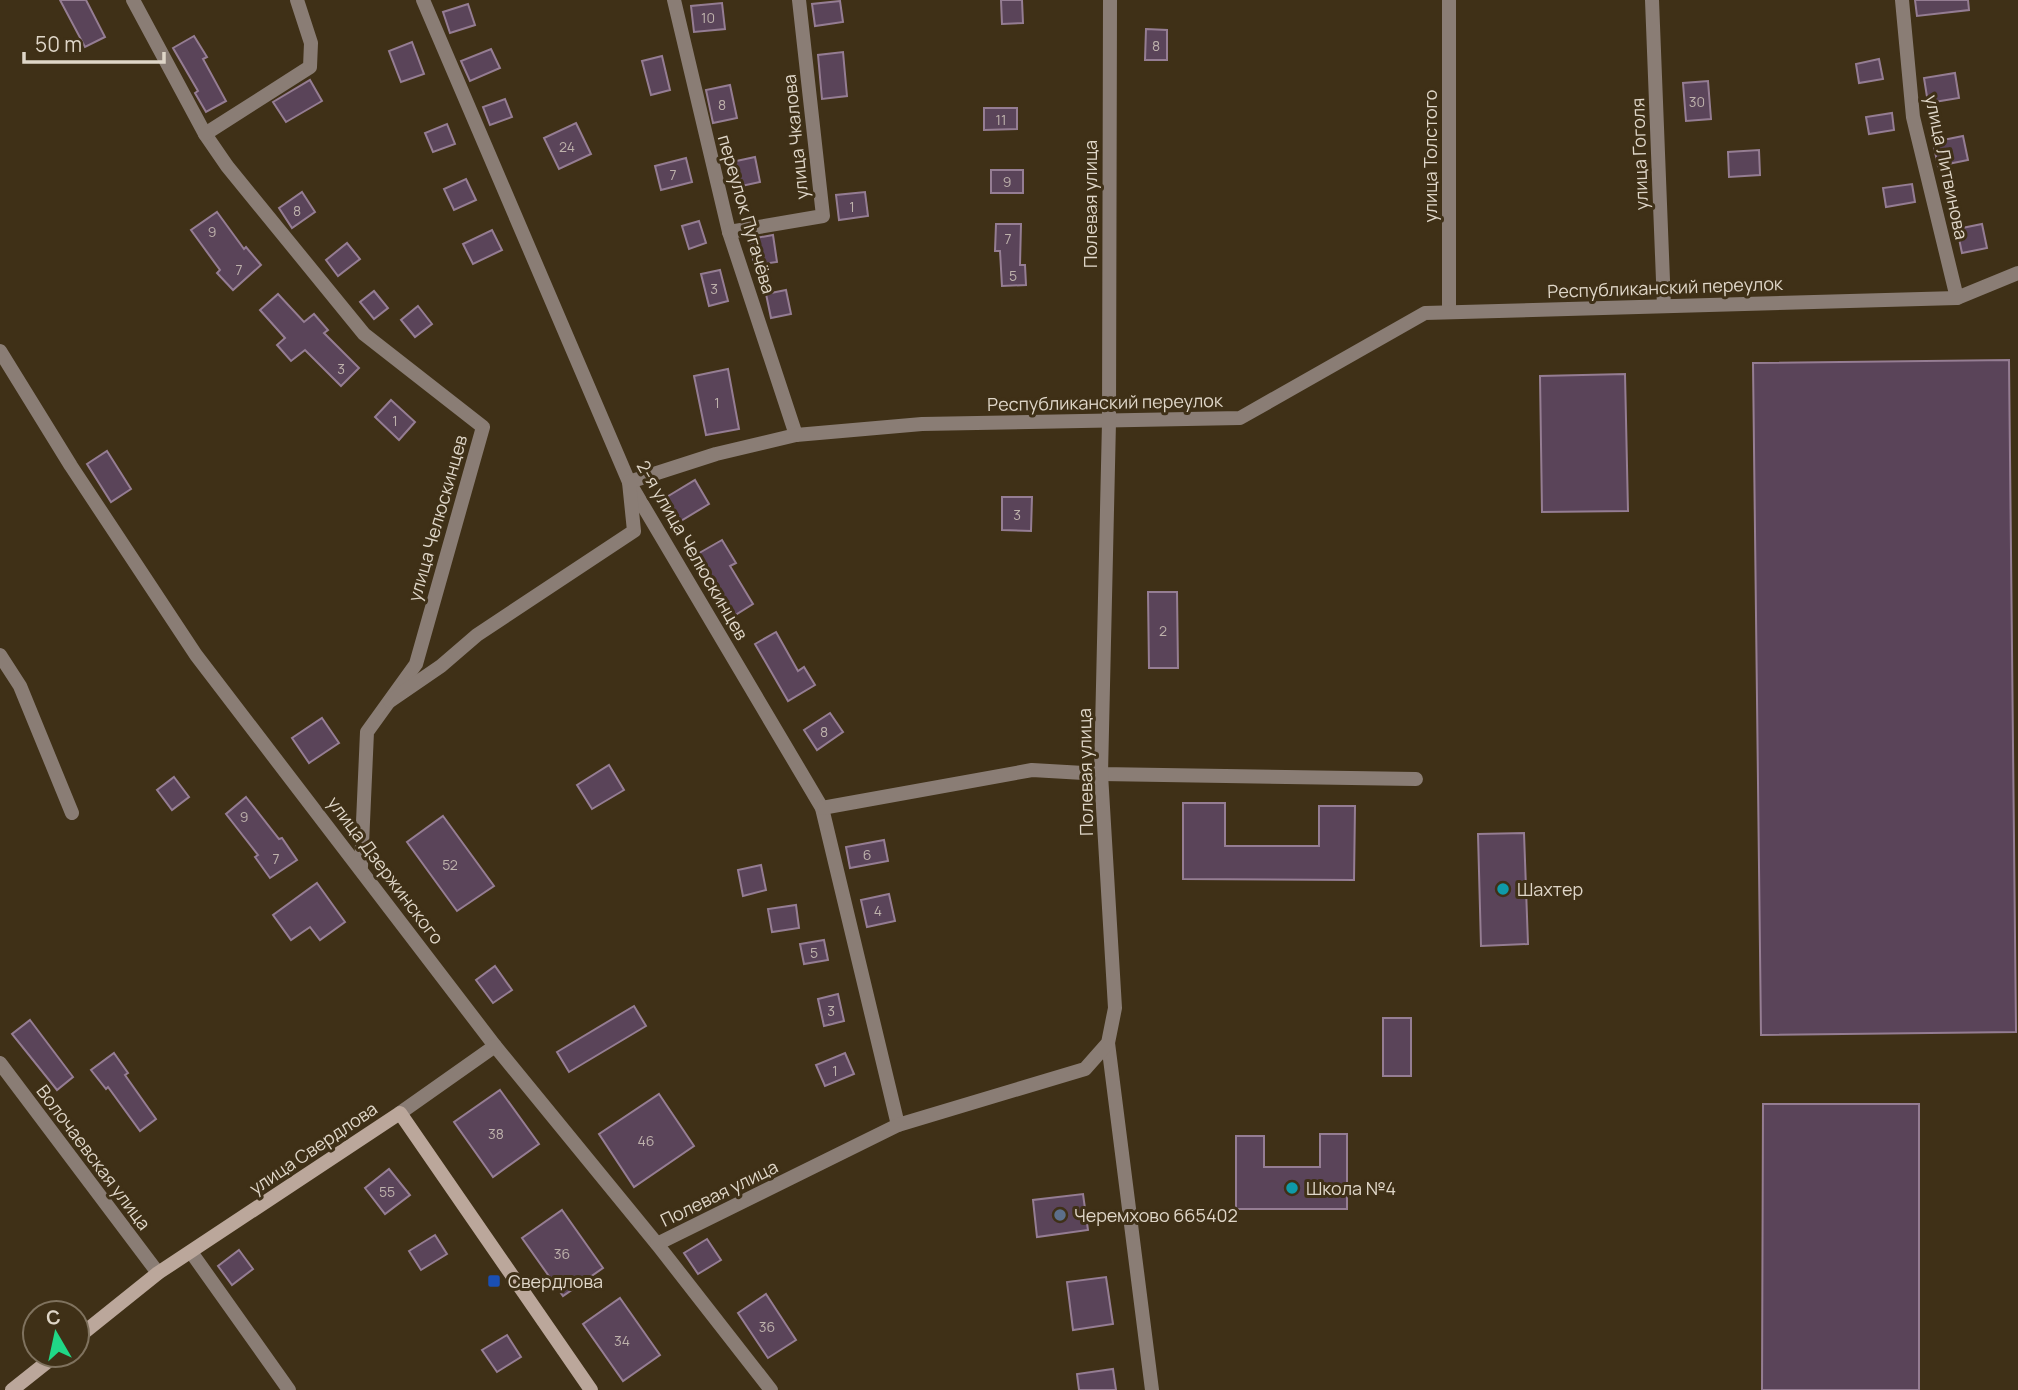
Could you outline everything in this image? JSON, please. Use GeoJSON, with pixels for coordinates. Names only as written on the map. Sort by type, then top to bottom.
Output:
{"type":"FeatureCollection","features":[{"type":"Feature","properties":{"kind":"street","name":"улица Челюскинцев"},"geometry":{"type":"LineString","coordinates":[[133,0],[205,134],[227,166],[364,334],[483,427],[416,664],[368,733],[361,867]]}},
{"type":"Feature","properties":{"kind":"street"},"geometry":{"type":"LineString","coordinates":[[205,134],[310,67],[310,43],[297,0]]}},
{"type":"Feature","properties":{"kind":"street","name":"2-я улица Челюскинцев"},"geometry":{"type":"LineString","coordinates":[[423,0],[629,482],[822,808],[898,1125]]}},
{"type":"Feature","properties":{"kind":"street","name":"переулок Пугачёва"},"geometry":{"type":"LineString","coordinates":[[674,0],[729,232],[796,435]]}},
{"type":"Feature","properties":{"kind":"street","name":"улица Чкалова"},"geometry":{"type":"LineString","coordinates":[[729,232],[823,216],[799,0]]}},
{"type":"Feature","properties":{"kind":"street","name":"Полевая улица"},"geometry":{"type":"LineString","coordinates":[[657,1244],[898,1125],[1085,1069],[1108,1043],[1115,1008],[1101,774],[1109,422],[1110,0]]}},
{"type":"Feature","properties":{"kind":"street","name":"улица Толстого"},"geometry":{"type":"LineString","coordinates":[[1449,0],[1449,312]]}},
{"type":"Feature","properties":{"kind":"street","name":"улица Гоголя"},"geometry":{"type":"LineString","coordinates":[[1651,0],[1664,306]]}},
{"type":"Feature","properties":{"kind":"street","name":"улица Литвинова"},"geometry":{"type":"LineString","coordinates":[[1902,0],[1913,117],[1957,298]]}},
{"type":"Feature","properties":{"kind":"street","name":"Республиканский переулок"},"geometry":{"type":"LineString","coordinates":[[629,482],[716,454],[796,435],[922,424],[1240,418],[1425,313],[1957,298],[2018,273]]}},
{"type":"Feature","properties":{"kind":"street","name":"улица Дзержинского"},"geometry":{"type":"LineString","coordinates":[[0,351],[71,466],[196,655],[361,867],[495,1046],[657,1244],[771,1390]]}},
{"type":"Feature","properties":{"kind":"street"},"geometry":{"type":"LineString","coordinates":[[390,701],[440,666],[477,635],[634,531],[629,482]]}},
{"type":"Feature","properties":{"kind":"street"},"geometry":{"type":"LineString","coordinates":[[0,655],[20,686],[72,813]]}},
{"type":"Feature","properties":{"kind":"street"},"geometry":{"type":"LineString","coordinates":[[822,808],[1032,770],[1101,774],[1416,779]]}},
{"type":"Feature","properties":{"kind":"street"},"geometry":{"type":"LineString","coordinates":[[1108,1043],[1152,1390]]}},
{"type":"Feature","properties":{"kind":"street"},"geometry":{"type":"LineString","coordinates":[[400,1113],[495,1046]]}},
{"type":"Feature","properties":{"kind":"street","name":"Волочаевская улица"},"geometry":{"type":"LineString","coordinates":[[0,1063],[158,1273]]}},
{"type":"Feature","properties":{"kind":"street","name":"улица Свердлова"},"geometry":{"type":"LineString","coordinates":[[91,1327],[158,1273],[400,1113],[591,1390]]}},
{"type":"Feature","properties":{"kind":"street"},"geometry":{"type":"LineString","coordinates":[[191,1252],[289,1390]]}},
{"type":"Feature","properties":{"kind":"street"},"geometry":{"type":"LineString","coordinates":[[12,1390],[38,1369]]}},
{"type":"Feature","properties":{"kind":"building"},"geometry":{"type":"Polygon","coordinates":[[[60,0],[86,0],[105,37],[85,47],[60,0]]]}},
{"type":"Feature","properties":{"kind":"building"},"geometry":{"type":"Polygon","coordinates":[[[1001,0],[1022,0],[1023,23],[1002,24],[1001,0]]]}},
{"type":"Feature","properties":{"kind":"building"},"geometry":{"type":"Polygon","coordinates":[[[1915,0],[1968,0],[1969,10],[1917,16],[1915,0]]]}},
{"type":"Feature","properties":{"kind":"building"},"geometry":{"type":"Polygon","coordinates":[[[840,1],[843,22],[815,26],[812,4],[840,1]]]}},
{"type":"Feature","properties":{"kind":"building"},"geometry":{"type":"Polygon","coordinates":[[[722,3],[725,29],[694,32],[691,6],[722,3]]]}},
{"type":"Feature","properties":{"kind":"building"},"geometry":{"type":"Polygon","coordinates":[[[468,4],[475,25],[450,33],[443,12],[468,4]]]}},
{"type":"Feature","properties":{"kind":"building"},"geometry":{"type":"Polygon","coordinates":[[[1146,29],[1167,30],[1167,60],[1145,60],[1146,29]]]}},
{"type":"Feature","properties":{"kind":"building"},"geometry":{"type":"Polygon","coordinates":[[[194,36],[207,57],[203,59],[226,101],[206,112],[195,93],[198,91],[173,48],[194,36]]]}},
{"type":"Feature","properties":{"kind":"building"},"geometry":{"type":"Polygon","coordinates":[[[412,42],[424,74],[401,82],[389,51],[412,42]]]}},
{"type":"Feature","properties":{"kind":"building"},"geometry":{"type":"Polygon","coordinates":[[[491,49],[500,68],[470,81],[461,61],[491,49]]]}},
{"type":"Feature","properties":{"kind":"building"},"geometry":{"type":"Polygon","coordinates":[[[843,52],[847,96],[822,99],[818,55],[843,52]]]}},
{"type":"Feature","properties":{"kind":"building"},"geometry":{"type":"Polygon","coordinates":[[[662,56],[670,90],[651,95],[642,61],[662,56]]]}},
{"type":"Feature","properties":{"kind":"building"},"geometry":{"type":"Polygon","coordinates":[[[1879,59],[1883,79],[1859,83],[1856,64],[1879,59]]]}},
{"type":"Feature","properties":{"kind":"building"},"geometry":{"type":"Polygon","coordinates":[[[1955,73],[1959,98],[1928,103],[1924,78],[1955,73]]]}},
{"type":"Feature","properties":{"kind":"building"},"geometry":{"type":"Polygon","coordinates":[[[310,80],[322,101],[286,122],[273,102],[310,80]]]}},
{"type":"Feature","properties":{"kind":"building"},"geometry":{"type":"Polygon","coordinates":[[[1708,81],[1711,119],[1686,121],[1683,83],[1708,81]]]}},
{"type":"Feature","properties":{"kind":"building"},"geometry":{"type":"Polygon","coordinates":[[[730,85],[737,118],[713,123],[706,90],[730,85]]]}},
{"type":"Feature","properties":{"kind":"building"},"geometry":{"type":"Polygon","coordinates":[[[505,99],[512,117],[490,125],[483,107],[505,99]]]}},
{"type":"Feature","properties":{"kind":"building"},"geometry":{"type":"Polygon","coordinates":[[[984,108],[1017,108],[1017,129],[984,130],[984,108]]]}},
{"type":"Feature","properties":{"kind":"building"},"geometry":{"type":"Polygon","coordinates":[[[1892,113],[1894,130],[1869,134],[1866,117],[1892,113]]]}},
{"type":"Feature","properties":{"kind":"building"},"geometry":{"type":"Polygon","coordinates":[[[576,123],[591,154],[559,169],[544,138],[576,123]]]}},
{"type":"Feature","properties":{"kind":"building"},"geometry":{"type":"Polygon","coordinates":[[[447,124],[455,144],[433,152],[425,133],[447,124]]]}},
{"type":"Feature","properties":{"kind":"building"},"geometry":{"type":"Polygon","coordinates":[[[1963,136],[1968,160],[1938,166],[1933,142],[1963,136]]]}},
{"type":"Feature","properties":{"kind":"building"},"geometry":{"type":"Polygon","coordinates":[[[1759,150],[1760,175],[1729,177],[1728,152],[1759,150]]]}},
{"type":"Feature","properties":{"kind":"building"},"geometry":{"type":"Polygon","coordinates":[[[755,157],[760,182],[732,188],[727,163],[755,157]]]}},
{"type":"Feature","properties":{"kind":"building"},"geometry":{"type":"Polygon","coordinates":[[[686,158],[692,182],[661,190],[655,166],[686,158]]]}},
{"type":"Feature","properties":{"kind":"building"},"geometry":{"type":"Polygon","coordinates":[[[991,170],[1023,170],[1023,193],[991,193],[991,170]]]}},
{"type":"Feature","properties":{"kind":"building"},"geometry":{"type":"Polygon","coordinates":[[[466,179],[476,200],[454,210],[444,189],[466,179]]]}},
{"type":"Feature","properties":{"kind":"building"},"geometry":{"type":"Polygon","coordinates":[[[1912,184],[1915,202],[1886,207],[1883,188],[1912,184]]]}},
{"type":"Feature","properties":{"kind":"building"},"geometry":{"type":"Polygon","coordinates":[[[302,192],[315,212],[292,228],[279,208],[302,192]]]}},
{"type":"Feature","properties":{"kind":"building"},"geometry":{"type":"Polygon","coordinates":[[[865,192],[868,216],[839,220],[836,195],[865,192]]]}},
{"type":"Feature","properties":{"kind":"building"},"geometry":{"type":"Polygon","coordinates":[[[217,212],[244,249],[246,247],[261,265],[233,290],[217,273],[220,270],[191,230],[217,212]]]}},
{"type":"Feature","properties":{"kind":"building"},"geometry":{"type":"Polygon","coordinates":[[[699,221],[706,243],[689,249],[682,226],[699,221]]]}},
{"type":"Feature","properties":{"kind":"building"},"geometry":{"type":"Polygon","coordinates":[[[996,224],[1021,224],[1020,265],[1025,265],[1026,285],[1002,286],[1000,251],[995,251],[996,224]]]}},
{"type":"Feature","properties":{"kind":"building"},"geometry":{"type":"Polygon","coordinates":[[[1982,224],[1987,248],[1962,253],[1957,229],[1982,224]]]}},
{"type":"Feature","properties":{"kind":"building"},"geometry":{"type":"Polygon","coordinates":[[[492,230],[502,250],[473,264],[463,244],[492,230]]]}},
{"type":"Feature","properties":{"kind":"building"},"geometry":{"type":"Polygon","coordinates":[[[773,235],[777,262],[754,265],[750,239],[773,235]]]}},
{"type":"Feature","properties":{"kind":"building"},"geometry":{"type":"Polygon","coordinates":[[[347,243],[360,259],[338,276],[326,260],[347,243]]]}},
{"type":"Feature","properties":{"kind":"building"},"geometry":{"type":"Polygon","coordinates":[[[720,270],[728,301],[709,306],[701,274],[720,270]]]}},
{"type":"Feature","properties":{"kind":"building"},"geometry":{"type":"Polygon","coordinates":[[[786,290],[791,314],[771,318],[766,294],[786,290]]]}},
{"type":"Feature","properties":{"kind":"building"},"geometry":{"type":"Polygon","coordinates":[[[374,291],[388,308],[374,319],[360,302],[374,291]]]}},
{"type":"Feature","properties":{"kind":"building"},"geometry":{"type":"Polygon","coordinates":[[[278,294],[304,322],[314,314],[328,330],[324,333],[359,368],[341,386],[305,350],[291,361],[277,345],[285,338],[260,310],[278,294]]]}},
{"type":"Feature","properties":{"kind":"building"},"geometry":{"type":"Polygon","coordinates":[[[418,306],[432,324],[415,337],[401,320],[418,306]]]}},
{"type":"Feature","properties":{"kind":"building"},"geometry":{"type":"Polygon","coordinates":[[[2009,360],[2016,1032],[1761,1035],[1753,363],[2009,360]]]}},
{"type":"Feature","properties":{"kind":"building"},"geometry":{"type":"Polygon","coordinates":[[[728,369],[739,429],[706,435],[694,376],[728,369]]]}},
{"type":"Feature","properties":{"kind":"building"},"geometry":{"type":"Polygon","coordinates":[[[1625,374],[1628,511],[1542,512],[1540,376],[1625,374]]]}},
{"type":"Feature","properties":{"kind":"building"},"geometry":{"type":"Polygon","coordinates":[[[391,400],[415,422],[399,440],[375,417],[391,400]]]}},
{"type":"Feature","properties":{"kind":"building"},"geometry":{"type":"Polygon","coordinates":[[[107,451],[131,489],[111,502],[87,464],[107,451]]]}},
{"type":"Feature","properties":{"kind":"building"},"geometry":{"type":"Polygon","coordinates":[[[695,480],[709,504],[674,525],[660,501],[695,480]]]}},
{"type":"Feature","properties":{"kind":"building"},"geometry":{"type":"Polygon","coordinates":[[[1002,497],[1032,497],[1031,531],[1002,530],[1002,497]]]}},
{"type":"Feature","properties":{"kind":"building"},"geometry":{"type":"Polygon","coordinates":[[[722,540],[736,563],[730,566],[753,604],[732,617],[694,556],[722,540]]]}},
{"type":"Feature","properties":{"kind":"building"},"geometry":{"type":"Polygon","coordinates":[[[1148,592],[1177,592],[1178,668],[1149,668],[1148,592]]]}},
{"type":"Feature","properties":{"kind":"building"},"geometry":{"type":"Polygon","coordinates":[[[776,632],[798,671],[804,667],[815,685],[788,701],[755,644],[776,632]]]}},
{"type":"Feature","properties":{"kind":"building"},"geometry":{"type":"Polygon","coordinates":[[[830,713],[843,732],[817,750],[804,730],[830,713]]]}},
{"type":"Feature","properties":{"kind":"building"},"geometry":{"type":"Polygon","coordinates":[[[322,718],[339,743],[309,763],[292,738],[322,718]]]}},
{"type":"Feature","properties":{"kind":"building"},"geometry":{"type":"Polygon","coordinates":[[[609,765],[624,790],[592,809],[577,785],[609,765]]]}},
{"type":"Feature","properties":{"kind":"building"},"geometry":{"type":"Polygon","coordinates":[[[174,777],[189,797],[172,810],[157,790],[174,777]]]}},
{"type":"Feature","properties":{"kind":"building"},"geometry":{"type":"Polygon","coordinates":[[[246,797],[279,839],[282,838],[297,860],[270,878],[255,857],[258,855],[226,814],[246,797]]]}},
{"type":"Feature","properties":{"kind":"building"},"geometry":{"type":"Polygon","coordinates":[[[1183,803],[1225,803],[1225,846],[1319,846],[1319,806],[1355,806],[1354,880],[1183,879],[1183,803]]]}},
{"type":"Feature","properties":{"kind":"building"},"geometry":{"type":"Polygon","coordinates":[[[443,816],[494,886],[457,911],[407,842],[443,816]]]}},
{"type":"Feature","properties":{"kind":"building","name":"Шахтер"},"geometry":{"type":"Polygon","coordinates":[[[1524,833],[1528,944],[1481,946],[1478,834],[1524,833]]]}},
{"type":"Feature","properties":{"kind":"building"},"geometry":{"type":"Polygon","coordinates":[[[884,840],[888,861],[850,868],[846,847],[884,840]]]}},
{"type":"Feature","properties":{"kind":"building"},"geometry":{"type":"Polygon","coordinates":[[[761,865],[766,890],[743,896],[738,870],[761,865]]]}},
{"type":"Feature","properties":{"kind":"building"},"geometry":{"type":"Polygon","coordinates":[[[317,883],[345,922],[320,940],[310,927],[291,940],[273,915],[317,883]]]}},
{"type":"Feature","properties":{"kind":"building"},"geometry":{"type":"Polygon","coordinates":[[[889,894],[895,921],[867,927],[861,900],[889,894]]]}},
{"type":"Feature","properties":{"kind":"building"},"geometry":{"type":"Polygon","coordinates":[[[796,905],[799,928],[772,932],[768,909],[796,905]]]}},
{"type":"Feature","properties":{"kind":"building"},"geometry":{"type":"Polygon","coordinates":[[[824,940],[828,960],[804,964],[800,944],[824,940]]]}},
{"type":"Feature","properties":{"kind":"building"},"geometry":{"type":"Polygon","coordinates":[[[495,966],[512,990],[493,1003],[476,980],[495,966]]]}},
{"type":"Feature","properties":{"kind":"building"},"geometry":{"type":"Polygon","coordinates":[[[838,994],[844,1021],[824,1026],[818,999],[838,994]]]}},
{"type":"Feature","properties":{"kind":"building"},"geometry":{"type":"Polygon","coordinates":[[[634,1006],[646,1026],[569,1072],[557,1052],[634,1006]]]}},
{"type":"Feature","properties":{"kind":"building"},"geometry":{"type":"Polygon","coordinates":[[[1383,1018],[1411,1018],[1411,1076],[1383,1076],[1383,1018]]]}},
{"type":"Feature","properties":{"kind":"building"},"geometry":{"type":"Polygon","coordinates":[[[30,1020],[73,1077],[57,1090],[12,1034],[30,1020]]]}},
{"type":"Feature","properties":{"kind":"building"},"geometry":{"type":"Polygon","coordinates":[[[114,1053],[128,1073],[125,1075],[156,1119],[140,1131],[108,1087],[106,1089],[91,1070],[114,1053]]]}},
{"type":"Feature","properties":{"kind":"building"},"geometry":{"type":"Polygon","coordinates":[[[845,1053],[854,1074],[825,1086],[816,1065],[845,1053]]]}},
{"type":"Feature","properties":{"kind":"building"},"geometry":{"type":"Polygon","coordinates":[[[500,1090],[539,1144],[493,1177],[454,1122],[500,1090]]]}},
{"type":"Feature","properties":{"kind":"building"},"geometry":{"type":"Polygon","coordinates":[[[659,1094],[694,1146],[634,1187],[599,1134],[659,1094]]]}},
{"type":"Feature","properties":{"kind":"building"},"geometry":{"type":"Polygon","coordinates":[[[1763,1104],[1919,1104],[1919,1390],[1762,1390],[1763,1104]]]}},
{"type":"Feature","properties":{"kind":"building","name":"Школа №4"},"geometry":{"type":"Polygon","coordinates":[[[1320,1134],[1347,1134],[1347,1209],[1236,1209],[1236,1136],[1264,1136],[1264,1167],[1320,1167],[1320,1134]]]}},
{"type":"Feature","properties":{"kind":"building"},"geometry":{"type":"Polygon","coordinates":[[[389,1169],[410,1195],[385,1214],[365,1188],[389,1169]]]}},
{"type":"Feature","properties":{"kind":"building","name":"Черемхово 665402"},"geometry":{"type":"Polygon","coordinates":[[[1083,1194],[1088,1230],[1037,1237],[1033,1200],[1083,1194]]]}},
{"type":"Feature","properties":{"kind":"building"},"geometry":{"type":"Polygon","coordinates":[[[562,1210],[603,1268],[563,1296],[522,1238],[562,1210]]]}},
{"type":"Feature","properties":{"kind":"building"},"geometry":{"type":"Polygon","coordinates":[[[435,1235],[447,1254],[421,1270],[409,1251],[435,1235]]]}},
{"type":"Feature","properties":{"kind":"building"},"geometry":{"type":"Polygon","coordinates":[[[707,1239],[721,1260],[698,1274],[684,1253],[707,1239]]]}},
{"type":"Feature","properties":{"kind":"building"},"geometry":{"type":"Polygon","coordinates":[[[239,1250],[253,1269],[232,1285],[218,1266],[239,1250]]]}},
{"type":"Feature","properties":{"kind":"building"},"geometry":{"type":"Polygon","coordinates":[[[1106,1277],[1113,1324],[1073,1330],[1067,1282],[1106,1277]]]}},
{"type":"Feature","properties":{"kind":"building"},"geometry":{"type":"Polygon","coordinates":[[[766,1294],[796,1340],[768,1358],[738,1313],[766,1294]]]}},
{"type":"Feature","properties":{"kind":"building"},"geometry":{"type":"Polygon","coordinates":[[[620,1298],[660,1355],[623,1381],[583,1324],[620,1298]]]}},
{"type":"Feature","properties":{"kind":"building"},"geometry":{"type":"Polygon","coordinates":[[[507,1335],[521,1357],[497,1372],[482,1350],[507,1335]]]}},
{"type":"Feature","properties":{"kind":"building"},"geometry":{"type":"Polygon","coordinates":[[[1113,1369],[1116,1390],[1079,1390],[1077,1374],[1113,1369]]]}},
{"type":"Feature","properties":{"kind":"place","name":"Шахтер"},"geometry":{"type":"Point","coordinates":[1503,889]}},
{"type":"Feature","properties":{"kind":"place","name":"Школа №4"},"geometry":{"type":"Point","coordinates":[1292,1188]}},
{"type":"Feature","properties":{"kind":"place","name":"Черемхово 665402"},"geometry":{"type":"Point","coordinates":[1060,1215]}},
{"type":"Feature","properties":{"kind":"place","name":"Свердлова"},"geometry":{"type":"Point","coordinates":[494,1281]}}]}
